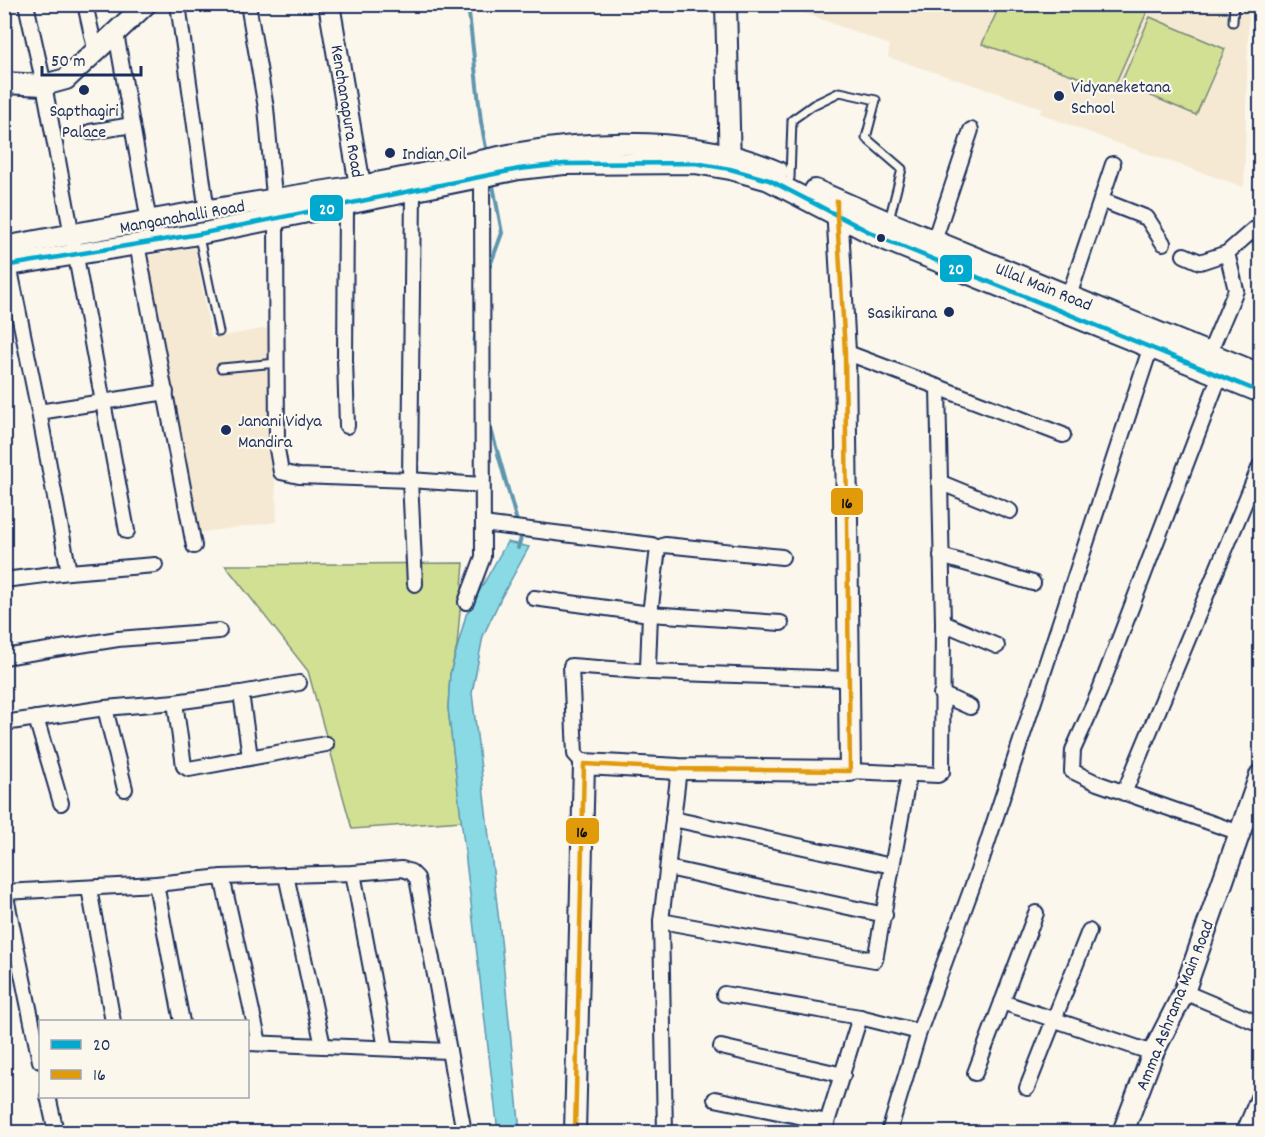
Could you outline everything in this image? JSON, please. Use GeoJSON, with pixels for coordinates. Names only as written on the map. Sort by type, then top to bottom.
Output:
{"type":"FeatureCollection","features":[{"type":"Feature","properties":{"kind":"main road"},"geometry":{"type":"LineString","coordinates":[[4,83],[44,85],[66,79],[146,4]]}},
{"type":"Feature","properties":{"kind":"main road","name":"Kenchanapura Road"},"geometry":{"type":"LineString","coordinates":[[329,4],[356,198],[413,191],[481,169],[517,162]]}},
{"type":"Feature","properties":{"kind":"main road"},"geometry":{"type":"LineString","coordinates":[[726,4],[729,162]]}},
{"type":"Feature","properties":{"kind":"main road","name":"Ullal Main Road"},"geometry":{"type":"LineString","coordinates":[[517,162],[564,164],[752,161],[790,178],[892,243],[1153,340],[1209,354],[1260,374]]}},
{"type":"Feature","properties":{"kind":"main road","name":"Ullal Main Road"},"geometry":{"type":"LineString","coordinates":[[729,162],[837,209],[888,222],[1069,296],[1220,375],[1260,392]]}},
{"type":"Feature","properties":{"kind":"main road"},"geometry":{"type":"LineString","coordinates":[[356,198],[481,169]]}},
{"type":"Feature","properties":{"kind":"main road","name":"Manganahalli Road"},"geometry":{"type":"LineString","coordinates":[[6,259],[72,234],[207,212],[276,209],[356,198]]}},
{"type":"Feature","properties":{"kind":"main road","name":"Manganahalli Road"},"geometry":{"type":"LineString","coordinates":[[6,259],[76,254],[199,234],[276,209]]}},
{"type":"Feature","properties":{"kind":"main road"},"geometry":{"type":"LineString","coordinates":[[575,1132],[584,764],[679,769],[850,771],[845,352],[837,209]]}},
{"type":"Feature","properties":{"kind":"main road","name":"Amma Ashrama Main Road"},"geometry":{"type":"LineString","coordinates":[[1123,1132],[1153,1053],[1184,992],[1260,775]]}},
{"type":"Feature","properties":{"kind":"street"},"geometry":{"type":"LineString","coordinates":[[26,4],[44,85],[127,531]]}},
{"type":"Feature","properties":{"kind":"street"},"geometry":{"type":"LineString","coordinates":[[85,4],[96,53]]}},
{"type":"Feature","properties":{"kind":"street"},"geometry":{"type":"LineString","coordinates":[[178,4],[207,212]]}},
{"type":"Feature","properties":{"kind":"street"},"geometry":{"type":"LineString","coordinates":[[248,4],[266,108],[276,209],[277,449],[281,472],[299,476],[482,485]]}},
{"type":"Feature","properties":{"kind":"street"},"geometry":{"type":"LineString","coordinates":[[116,33],[149,222]]}},
{"type":"Feature","properties":{"kind":"street"},"geometry":{"type":"LineString","coordinates":[[90,132],[132,125]]}},
{"type":"Feature","properties":{"kind":"street"},"geometry":{"type":"LineString","coordinates":[[934,241],[971,130]]}},
{"type":"Feature","properties":{"kind":"street"},"geometry":{"type":"LineString","coordinates":[[1069,296],[1113,164]]}},
{"type":"Feature","properties":{"kind":"street"},"geometry":{"type":"LineString","coordinates":[[466,602],[483,557],[481,169]]}},
{"type":"Feature","properties":{"kind":"street"},"geometry":{"type":"LineString","coordinates":[[413,191],[410,480],[415,584]]}},
{"type":"Feature","properties":{"kind":"street"},"geometry":{"type":"LineString","coordinates":[[346,426],[345,360],[356,198]]}},
{"type":"Feature","properties":{"kind":"street"},"geometry":{"type":"LineString","coordinates":[[1101,200],[1147,218],[1163,243]]}},
{"type":"Feature","properties":{"kind":"street"},"geometry":{"type":"LineString","coordinates":[[1184,255],[1200,262],[1227,254],[1253,230],[1260,228]]}},
{"type":"Feature","properties":{"kind":"street"},"geometry":{"type":"LineString","coordinates":[[137,244],[194,546]]}},
{"type":"Feature","properties":{"kind":"street"},"geometry":{"type":"LineString","coordinates":[[1209,354],[1236,290],[1227,254]]}},
{"type":"Feature","properties":{"kind":"street"},"geometry":{"type":"LineString","coordinates":[[6,259],[39,412],[69,572]]}},
{"type":"Feature","properties":{"kind":"street"},"geometry":{"type":"LineString","coordinates":[[889,1132],[919,1032],[978,871],[1153,340]]}},
{"type":"Feature","properties":{"kind":"street"},"geometry":{"type":"LineString","coordinates":[[845,352],[1063,435]]}},
{"type":"Feature","properties":{"kind":"street"},"geometry":{"type":"LineString","coordinates":[[1220,375],[1099,692],[1073,750],[1072,771],[1124,793],[1240,833]]}},
{"type":"Feature","properties":{"kind":"street"},"geometry":{"type":"LineString","coordinates":[[850,771],[909,774],[942,772],[943,623],[939,387]]}},
{"type":"Feature","properties":{"kind":"street"},"geometry":{"type":"LineString","coordinates":[[39,412],[166,392]]}},
{"type":"Feature","properties":{"kind":"street"},"geometry":{"type":"LineString","coordinates":[[1124,793],[1260,466]]}},
{"type":"Feature","properties":{"kind":"street"},"geometry":{"type":"LineString","coordinates":[[939,482],[1011,511]]}},
{"type":"Feature","properties":{"kind":"street"},"geometry":{"type":"LineString","coordinates":[[483,524],[652,545],[658,548],[666,545],[782,556]]}},
{"type":"Feature","properties":{"kind":"street"},"geometry":{"type":"LineString","coordinates":[[652,672],[648,667],[650,614],[658,548]]}},
{"type":"Feature","properties":{"kind":"street"},"geometry":{"type":"LineString","coordinates":[[941,555],[1033,583]]}},
{"type":"Feature","properties":{"kind":"street"},"geometry":{"type":"LineString","coordinates":[[4,580],[155,565]]}},
{"type":"Feature","properties":{"kind":"street"},"geometry":{"type":"LineString","coordinates":[[534,598],[650,614],[781,623]]}},
{"type":"Feature","properties":{"kind":"street"},"geometry":{"type":"LineString","coordinates":[[943,623],[997,646]]}},
{"type":"Feature","properties":{"kind":"street"},"geometry":{"type":"LineString","coordinates":[[4,657],[118,639],[219,631]]}},
{"type":"Feature","properties":{"kind":"street"},"geometry":{"type":"LineString","coordinates":[[584,764],[575,754],[571,666],[652,672],[849,679]]}},
{"type":"Feature","properties":{"kind":"street"},"geometry":{"type":"LineString","coordinates":[[4,723],[105,708],[175,702],[299,683]]}},
{"type":"Feature","properties":{"kind":"street"},"geometry":{"type":"LineString","coordinates":[[241,693],[250,757]]}},
{"type":"Feature","properties":{"kind":"street"},"geometry":{"type":"LineString","coordinates":[[941,694],[970,707]]}},
{"type":"Feature","properties":{"kind":"street"},"geometry":{"type":"LineString","coordinates":[[175,702],[184,766],[189,769],[326,744]]}},
{"type":"Feature","properties":{"kind":"street"},"geometry":{"type":"LineString","coordinates":[[105,708],[125,789]]}},
{"type":"Feature","properties":{"kind":"street"},"geometry":{"type":"LineString","coordinates":[[36,718],[61,803]]}},
{"type":"Feature","properties":{"kind":"street"},"geometry":{"type":"LineString","coordinates":[[665,1132],[662,921],[679,769]]}},
{"type":"Feature","properties":{"kind":"street"},"geometry":{"type":"LineString","coordinates":[[662,921],[875,960],[909,774]]}},
{"type":"Feature","properties":{"kind":"street"},"geometry":{"type":"LineString","coordinates":[[673,819],[892,866]]}},
{"type":"Feature","properties":{"kind":"street"},"geometry":{"type":"LineString","coordinates":[[668,868],[885,915]]}},
{"type":"Feature","properties":{"kind":"street"},"geometry":{"type":"LineString","coordinates":[[39,1046],[5,892],[156,884],[222,877],[353,873],[402,869],[411,872],[417,878],[464,1132]]}},
{"type":"Feature","properties":{"kind":"street"},"geometry":{"type":"LineString","coordinates":[[353,873],[386,1048]]}},
{"type":"Feature","properties":{"kind":"street"},"geometry":{"type":"LineString","coordinates":[[286,875],[323,1046]]}},
{"type":"Feature","properties":{"kind":"street"},"geometry":{"type":"LineString","coordinates":[[222,877],[249,1020]]}},
{"type":"Feature","properties":{"kind":"street"},"geometry":{"type":"LineString","coordinates":[[156,884],[182,1020]]}},
{"type":"Feature","properties":{"kind":"street"},"geometry":{"type":"LineString","coordinates":[[90,888],[113,1020]]}},
{"type":"Feature","properties":{"kind":"street"},"geometry":{"type":"LineString","coordinates":[[975,1073],[1036,913]]}},
{"type":"Feature","properties":{"kind":"street"},"geometry":{"type":"LineString","coordinates":[[1028,1088],[1089,931]]}},
{"type":"Feature","properties":{"kind":"street"},"geometry":{"type":"LineString","coordinates":[[1184,992],[1260,1024]]}},
{"type":"Feature","properties":{"kind":"street"},"geometry":{"type":"LineString","coordinates":[[724,994],[860,1017],[919,1032]]}},
{"type":"Feature","properties":{"kind":"street"},"geometry":{"type":"LineString","coordinates":[[1002,1002],[1153,1053]]}},
{"type":"Feature","properties":{"kind":"street"},"geometry":{"type":"LineString","coordinates":[[715,1099],[825,1127],[860,1017]]}},
{"type":"Feature","properties":{"kind":"street"},"geometry":{"type":"LineString","coordinates":[[249,1022],[253,1043],[449,1051]]}},
{"type":"Feature","properties":{"kind":"street"},"geometry":{"type":"LineString","coordinates":[[721,1047],[843,1075]]}},
{"type":"Feature","properties":{"kind":"street"},"geometry":{"type":"LineString","coordinates":[[1244,1132],[1260,1093]]}},
{"type":"Feature","properties":{"kind":"street"},"geometry":{"type":"LineString","coordinates":[[48,1098],[56,1132]]}},
{"type":"Feature","properties":{"kind":"lane"},"geometry":{"type":"LineString","coordinates":[[1233,22],[1234,4]]}},
{"type":"Feature","properties":{"kind":"lane"},"geometry":{"type":"LineString","coordinates":[[790,178],[792,120],[813,105],[840,92],[876,100],[866,138],[902,169],[888,222]]}},
{"type":"Feature","properties":{"kind":"lane"},"geometry":{"type":"LineString","coordinates":[[199,234],[219,332]]}},
{"type":"Feature","properties":{"kind":"lane"},"geometry":{"type":"LineString","coordinates":[[221,368],[277,363]]}},
{"type":"Feature","properties":{"kind":"shaded area"},"geometry":{"type":"Polygon","coordinates":[[[783,5],[1249,5],[1244,187],[1119,144],[1039,113],[1043,108],[888,57],[890,45],[783,5]]]}},
{"type":"Feature","properties":{"kind":"shaded area","name":"Janani Vidya Mandira"},"geometry":{"type":"Polygon","coordinates":[[[195,247],[211,338],[269,328],[277,522],[196,533],[147,256],[195,247]]]}},
{"type":"Feature","properties":{"kind":"green space"},"geometry":{"type":"Polygon","coordinates":[[[1000,4],[1150,5],[1113,89],[982,44],[1000,4]]]}},
{"type":"Feature","properties":{"kind":"green space"},"geometry":{"type":"Polygon","coordinates":[[[1150,17],[1225,49],[1196,115],[1121,83],[1150,17]]]}},
{"type":"Feature","properties":{"kind":"green space"},"geometry":{"type":"Polygon","coordinates":[[[464,563],[457,646],[450,674],[448,708],[462,821],[352,829],[308,671],[225,565],[464,563]]]}},
{"type":"Feature","properties":{"kind":"water"},"geometry":{"type":"Polygon","coordinates":[[[507,542],[529,547],[483,636],[472,693],[500,930],[520,1132],[498,1132],[448,708],[450,674],[466,615],[507,542]]]}},
{"type":"Feature","properties":{"kind":"waterway"},"geometry":{"type":"LineString","coordinates":[[468,4],[481,122],[487,153]]}},
{"type":"Feature","properties":{"kind":"waterway"},"geometry":{"type":"LineString","coordinates":[[487,274],[502,233],[492,180]]}},
{"type":"Feature","properties":{"kind":"waterway"},"geometry":{"type":"LineString","coordinates":[[474,345],[476,328]]}},
{"type":"Feature","properties":{"kind":"waterway"},"geometry":{"type":"LineString","coordinates":[[489,422],[518,525]]}},
{"type":"Feature","properties":{"kind":"waterway"},"geometry":{"type":"LineString","coordinates":[[518,548],[520,533]]}},
{"type":"Feature","properties":{"kind":"transit line","name":"20"},"geometry":{"type":"LineString","coordinates":[[4,266],[199,234],[519,169],[564,164],[695,163],[730,169],[769,180],[881,238],[1260,392]]}},
{"type":"Feature","properties":{"kind":"transit line","name":"16"},"geometry":{"type":"LineString","coordinates":[[575,1132],[584,764],[679,769],[850,771],[845,352],[837,201]]}},
{"type":"Feature","properties":{"kind":"place","name":"Sapthagiri Palace"},"geometry":{"type":"Point","coordinates":[84,90]}},
{"type":"Feature","properties":{"kind":"place","name":"Vidyaneketana School"},"geometry":{"type":"Point","coordinates":[1059,96]}},
{"type":"Feature","properties":{"kind":"place","name":"Indian Oil"},"geometry":{"type":"Point","coordinates":[390,153]}},
{"type":"Feature","properties":{"kind":"place","name":"Sasikirana"},"geometry":{"type":"Point","coordinates":[949,312]}},
{"type":"Feature","properties":{"kind":"place","name":"Janani Vidya Mandira"},"geometry":{"type":"Point","coordinates":[226,430]}}]}
